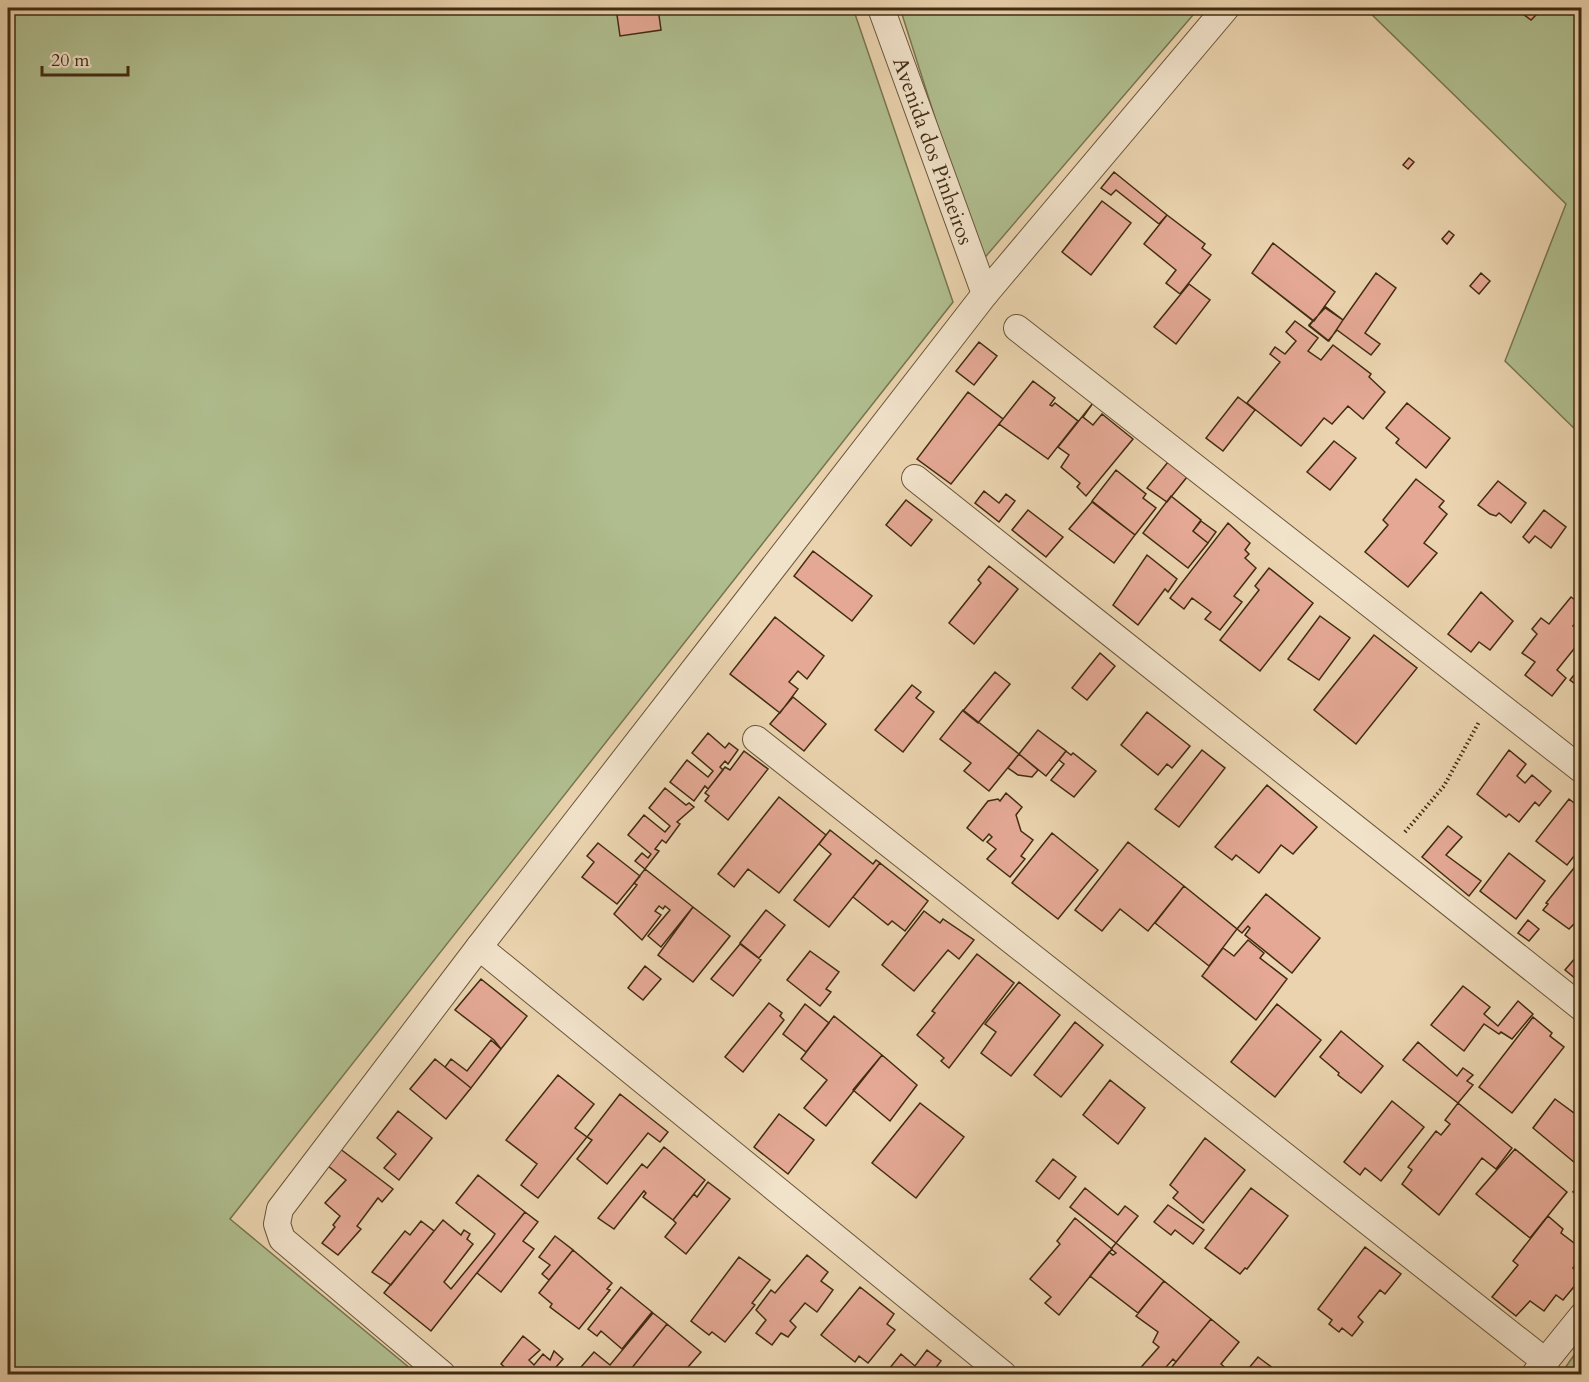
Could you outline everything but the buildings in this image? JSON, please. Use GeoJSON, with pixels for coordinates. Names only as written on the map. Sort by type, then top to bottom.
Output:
{"type":"FeatureCollection","features":[{"type":"Feature","properties":{"kind":"street","name":"Avenida dos Pinheiros"},"geometry":{"type":"LineString","coordinates":[[881,8],[985,294]]}},
{"type":"Feature","properties":{"kind":"street"},"geometry":{"type":"LineString","coordinates":[[442,1374],[282,1239],[277,1224],[280,1209],[479,947],[985,294],[1226,8]]}},
{"type":"Feature","properties":{"kind":"street"},"geometry":{"type":"LineString","coordinates":[[1017,328],[1581,770]]}},
{"type":"Feature","properties":{"kind":"street"},"geometry":{"type":"LineString","coordinates":[[915,478],[1581,1008]]}},
{"type":"Feature","properties":{"kind":"street"},"geometry":{"type":"LineString","coordinates":[[756,739],[1540,1368],[1581,1316]]}},
{"type":"Feature","properties":{"kind":"street"},"geometry":{"type":"LineString","coordinates":[[479,947],[1003,1374]]}},
{"type":"Feature","properties":{"kind":"path"},"geometry":{"type":"LineString","coordinates":[[1387,854],[1444,786],[1492,698]]}},
{"type":"Feature","properties":{"kind":"green space"},"geometry":{"type":"Polygon","coordinates":[[[8,8],[853,8],[953,302],[230,1219],[417,1374],[8,1374],[8,8]]]}},
{"type":"Feature","properties":{"kind":"green space"},"geometry":{"type":"Polygon","coordinates":[[[900,8],[1199,8],[981,262],[900,8]]]}},
{"type":"Feature","properties":{"kind":"green space"},"geometry":{"type":"Polygon","coordinates":[[[1365,8],[1581,8],[1581,435],[1505,361],[1566,204],[1365,8]]]}},
{"type":"Feature","properties":{"kind":"green space"},"geometry":{"type":"Polygon","coordinates":[[[1581,1345],[1581,1374],[1559,1374],[1563,1371],[1581,1345]]]}}]}
